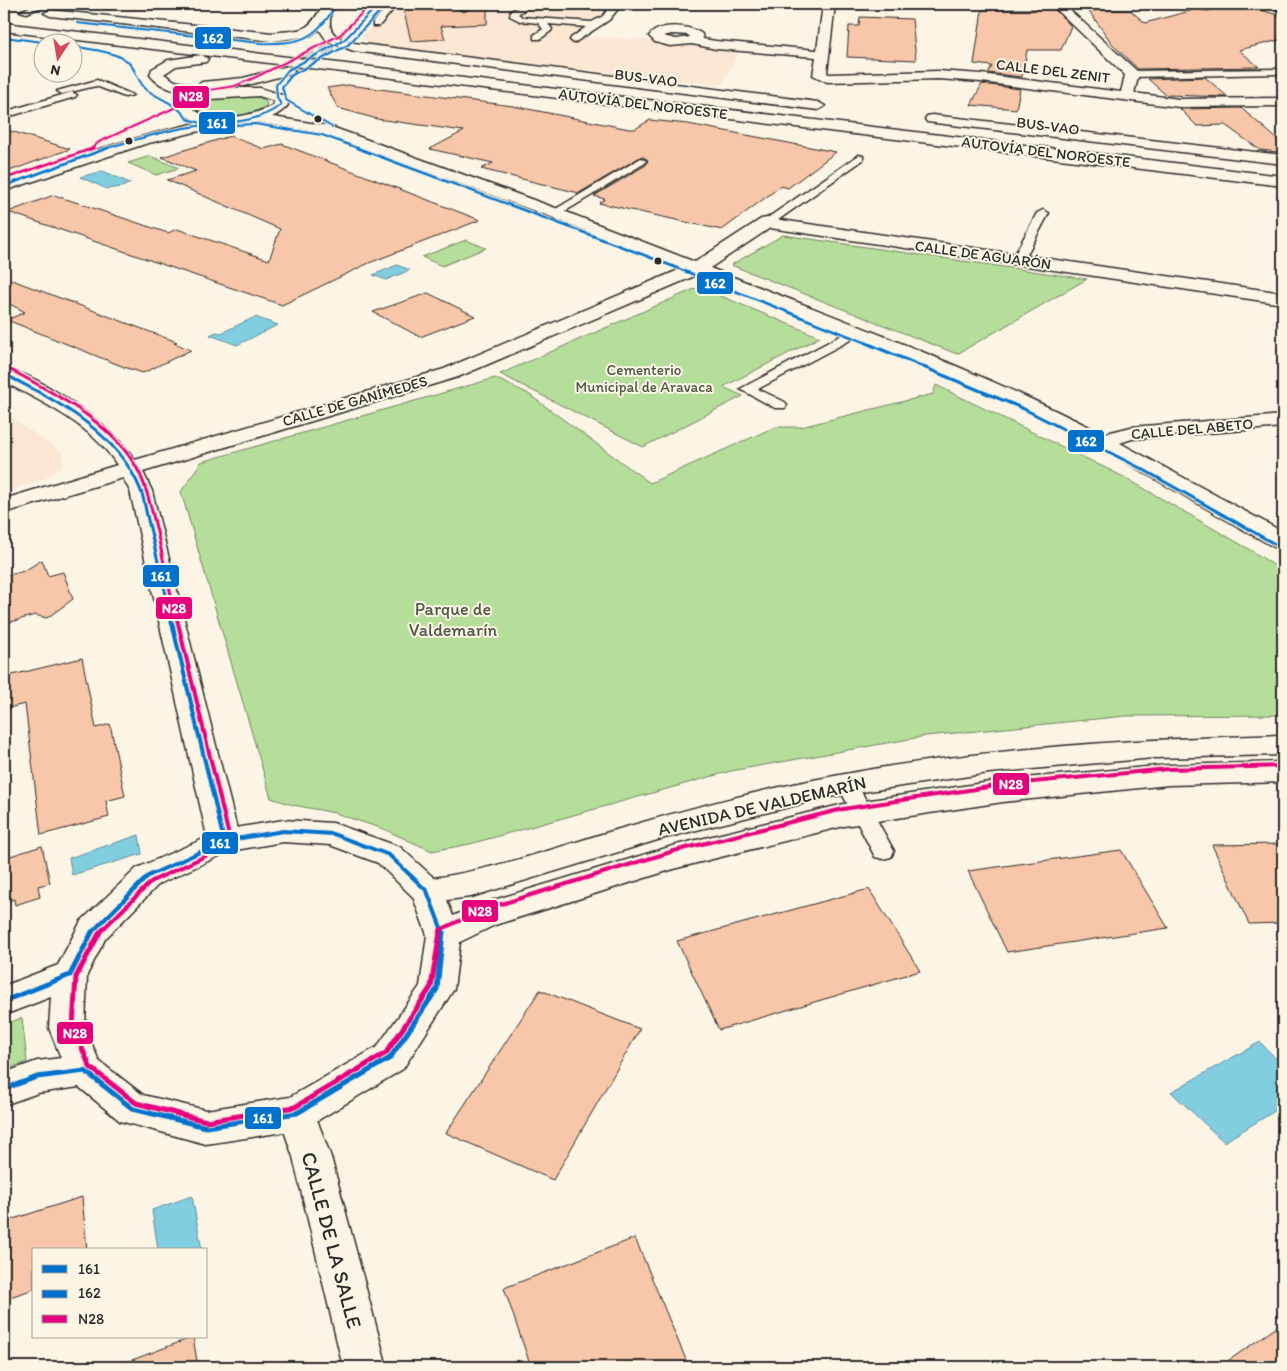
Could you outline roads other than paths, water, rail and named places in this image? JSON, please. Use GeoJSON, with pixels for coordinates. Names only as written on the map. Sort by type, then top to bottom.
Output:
{"type":"FeatureCollection","features":[{"type":"Feature","properties":{"kind":"main road"},"geometry":{"type":"LineString","coordinates":[[8,14],[24,11],[272,38],[310,32],[323,18],[328,4]]}},
{"type":"Feature","properties":{"kind":"main road"},"geometry":{"type":"LineString","coordinates":[[347,38],[378,4]]}},
{"type":"Feature","properties":{"kind":"main road"},"geometry":{"type":"LineString","coordinates":[[692,40],[711,45],[822,54],[829,4]]}},
{"type":"Feature","properties":{"kind":"main road"},"geometry":{"type":"LineString","coordinates":[[1056,4],[1132,74],[1127,96]]}},
{"type":"Feature","properties":{"kind":"main road"},"geometry":{"type":"LineString","coordinates":[[1270,4],[1283,7]]}},
{"type":"Feature","properties":{"kind":"main road","name":"AUTOVÍA DEL NOROESTE"},"geometry":{"type":"LineString","coordinates":[[8,14],[827,107],[354,47],[331,39],[324,30],[323,18]]}},
{"type":"Feature","properties":{"kind":"main road","name":"BUS-VAO"},"geometry":{"type":"LineString","coordinates":[[8,14],[1283,171]]}},
{"type":"Feature","properties":{"kind":"main road","name":"AUTOVÍA DEL NOROESTE"},"geometry":{"type":"LineString","coordinates":[[4,27],[1283,181]]}},
{"type":"Feature","properties":{"kind":"main road"},"geometry":{"type":"LineString","coordinates":[[4,31],[115,48],[135,59],[142,75],[150,84],[188,108],[194,116],[224,121]]}},
{"type":"Feature","properties":{"kind":"main road","name":"CALLE DEL ZENIT"},"geometry":{"type":"LineString","coordinates":[[822,54],[820,75],[837,79],[917,75],[959,76],[1198,103],[1283,102]]}},
{"type":"Feature","properties":{"kind":"main road"},"geometry":{"type":"LineString","coordinates":[[223,93],[187,88],[159,77],[157,72],[166,66],[181,61],[223,59],[536,95],[581,97]]}},
{"type":"Feature","properties":{"kind":"main road"},"geometry":{"type":"LineString","coordinates":[[171,82],[196,86],[233,84],[288,70]]}},
{"type":"Feature","properties":{"kind":"main road"},"geometry":{"type":"LineString","coordinates":[[237,92],[288,70]]}},
{"type":"Feature","properties":{"kind":"main road"},"geometry":{"type":"LineString","coordinates":[[4,186],[98,152],[177,130],[224,121],[255,118],[270,113],[279,101],[276,85],[288,70]]}},
{"type":"Feature","properties":{"kind":"main road"},"geometry":{"type":"LineString","coordinates":[[98,152],[102,147],[188,108],[197,100],[223,93],[260,92],[279,101],[324,129]]}},
{"type":"Feature","properties":{"kind":"main road"},"geometry":{"type":"LineString","coordinates":[[255,118],[324,129],[555,213],[855,332],[1027,403],[1101,441],[1283,542]]}},
{"type":"Feature","properties":{"kind":"main road","name":"AUTOVÍA DEL NOROESTE"},"geometry":{"type":"LineString","coordinates":[[920,118],[1283,160]]}},
{"type":"Feature","properties":{"kind":"main road"},"geometry":{"type":"LineString","coordinates":[[812,124],[898,140],[1283,187]]}},
{"type":"Feature","properties":{"kind":"main road"},"geometry":{"type":"LineString","coordinates":[[697,269],[767,223]]}},
{"type":"Feature","properties":{"kind":"main road","name":"CALLE DE AGUARÓN"},"geometry":{"type":"LineString","coordinates":[[767,223],[1283,298]]}},
{"type":"Feature","properties":{"kind":"main road","name":"CALLE DE GANÍMEDES"},"geometry":{"type":"LineString","coordinates":[[4,506],[451,373],[486,360],[662,282],[697,269]]}},
{"type":"Feature","properties":{"kind":"main road"},"geometry":{"type":"LineString","coordinates":[[4,374],[43,395],[93,428],[114,446],[141,491],[224,841]]}},
{"type":"Feature","properties":{"kind":"main road","name":"CALLE DEL ABETO"},"geometry":{"type":"LineString","coordinates":[[1101,441],[1131,433],[1283,421]]}},
{"type":"Feature","properties":{"kind":"main road","name":"AVENIDA DE VALDEMARÍN"},"geometry":{"type":"LineString","coordinates":[[427,891],[471,885],[660,828],[846,784],[989,763],[1144,748],[1283,745]]}},
{"type":"Feature","properties":{"kind":"main road","name":"AVENIDA DE VALDEMARÍN"},"geometry":{"type":"LineString","coordinates":[[444,935],[484,916],[676,857],[844,815],[1003,791],[1110,780],[1169,775],[1283,772]]}},
{"type":"Feature","properties":{"kind":"main road"},"geometry":{"type":"LineString","coordinates":[[284,831],[333,834],[390,855],[427,891],[444,935],[437,989],[390,1058],[298,1113],[206,1127],[133,1109],[85,1071],[67,1028],[70,975],[93,930],[148,876],[224,841],[284,831]]}},
{"type":"Feature","properties":{"kind":"main road"},"geometry":{"type":"LineString","coordinates":[[4,1001],[70,975]]}},
{"type":"Feature","properties":{"kind":"main road"},"geometry":{"type":"LineString","coordinates":[[4,1089],[36,1077],[85,1071]]}},
{"type":"Feature","properties":{"kind":"main road","name":"CALLE DE LA SALLE"},"geometry":{"type":"LineString","coordinates":[[298,1113],[312,1158],[365,1367]]}},
{"type":"Feature","properties":{"kind":"lane"},"geometry":{"type":"LineString","coordinates":[[24,11],[44,4]]}},
{"type":"Feature","properties":{"kind":"lane"},"geometry":{"type":"LineString","coordinates":[[376,24],[394,4]]}},
{"type":"Feature","properties":{"kind":"lane"},"geometry":{"type":"LineString","coordinates":[[528,4],[514,13],[514,16],[540,20],[549,25],[593,25]]}},
{"type":"Feature","properties":{"kind":"lane"},"geometry":{"type":"LineString","coordinates":[[574,40],[593,25],[606,18],[618,4],[616,4]]}},
{"type":"Feature","properties":{"kind":"lane"},"geometry":{"type":"LineString","coordinates":[[537,37],[549,25]]}},
{"type":"Feature","properties":{"kind":"lane"},"geometry":{"type":"LineString","coordinates":[[1132,74],[1277,72]]}},
{"type":"Feature","properties":{"kind":"lane"},"geometry":{"type":"LineString","coordinates":[[62,91],[97,83],[128,95]]}},
{"type":"Feature","properties":{"kind":"lane"},"geometry":{"type":"LineString","coordinates":[[4,115],[72,95]]}},
{"type":"Feature","properties":{"kind":"lane"},"geometry":{"type":"LineString","coordinates":[[767,223],[859,158]]}},
{"type":"Feature","properties":{"kind":"lane"},"geometry":{"type":"LineString","coordinates":[[555,213],[641,161]]}},
{"type":"Feature","properties":{"kind":"lane"},"geometry":{"type":"LineString","coordinates":[[1018,260],[1043,213]]}},
{"type":"Feature","properties":{"kind":"lane"},"geometry":{"type":"LineString","coordinates":[[780,405],[747,389],[855,332]]}},
{"type":"Feature","properties":{"kind":"lane"},"geometry":{"type":"LineString","coordinates":[[846,784],[883,852]]}},
{"type":"Feature","properties":{"kind":"water"},"geometry":{"type":"Polygon","coordinates":[[[103,171],[130,183],[122,187],[107,189],[80,177],[103,171]]]}},
{"type":"Feature","properties":{"kind":"water"},"geometry":{"type":"Polygon","coordinates":[[[397,265],[410,270],[386,280],[373,275],[397,265]]]}},
{"type":"Feature","properties":{"kind":"water"},"geometry":{"type":"Polygon","coordinates":[[[255,317],[278,325],[237,345],[210,335],[216,332],[221,333],[255,317]]]}},
{"type":"Feature","properties":{"kind":"water"},"geometry":{"type":"Polygon","coordinates":[[[139,835],[142,854],[72,875],[69,858],[139,835]]]}},
{"type":"Feature","properties":{"kind":"water"},"geometry":{"type":"Polygon","coordinates":[[[1260,1042],[1283,1066],[1283,1106],[1224,1142],[1171,1092],[1260,1042]]]}},
{"type":"Feature","properties":{"kind":"water"},"geometry":{"type":"Polygon","coordinates":[[[192,1196],[202,1248],[158,1248],[152,1210],[192,1196]]]}},
{"type":"Feature","properties":{"kind":"tunnel"},"geometry":{"type":"LineString","coordinates":[[288,70],[347,38]]}},
{"type":"Feature","properties":{"kind":"park label","name":"Cementerio Municipal de Aravaca"},"geometry":{"type":"Point","coordinates":[644,378]}},
{"type":"Feature","properties":{"kind":"park label","name":"Parque de Valdemarín"},"geometry":{"type":"Point","coordinates":[453,619]}}]}
